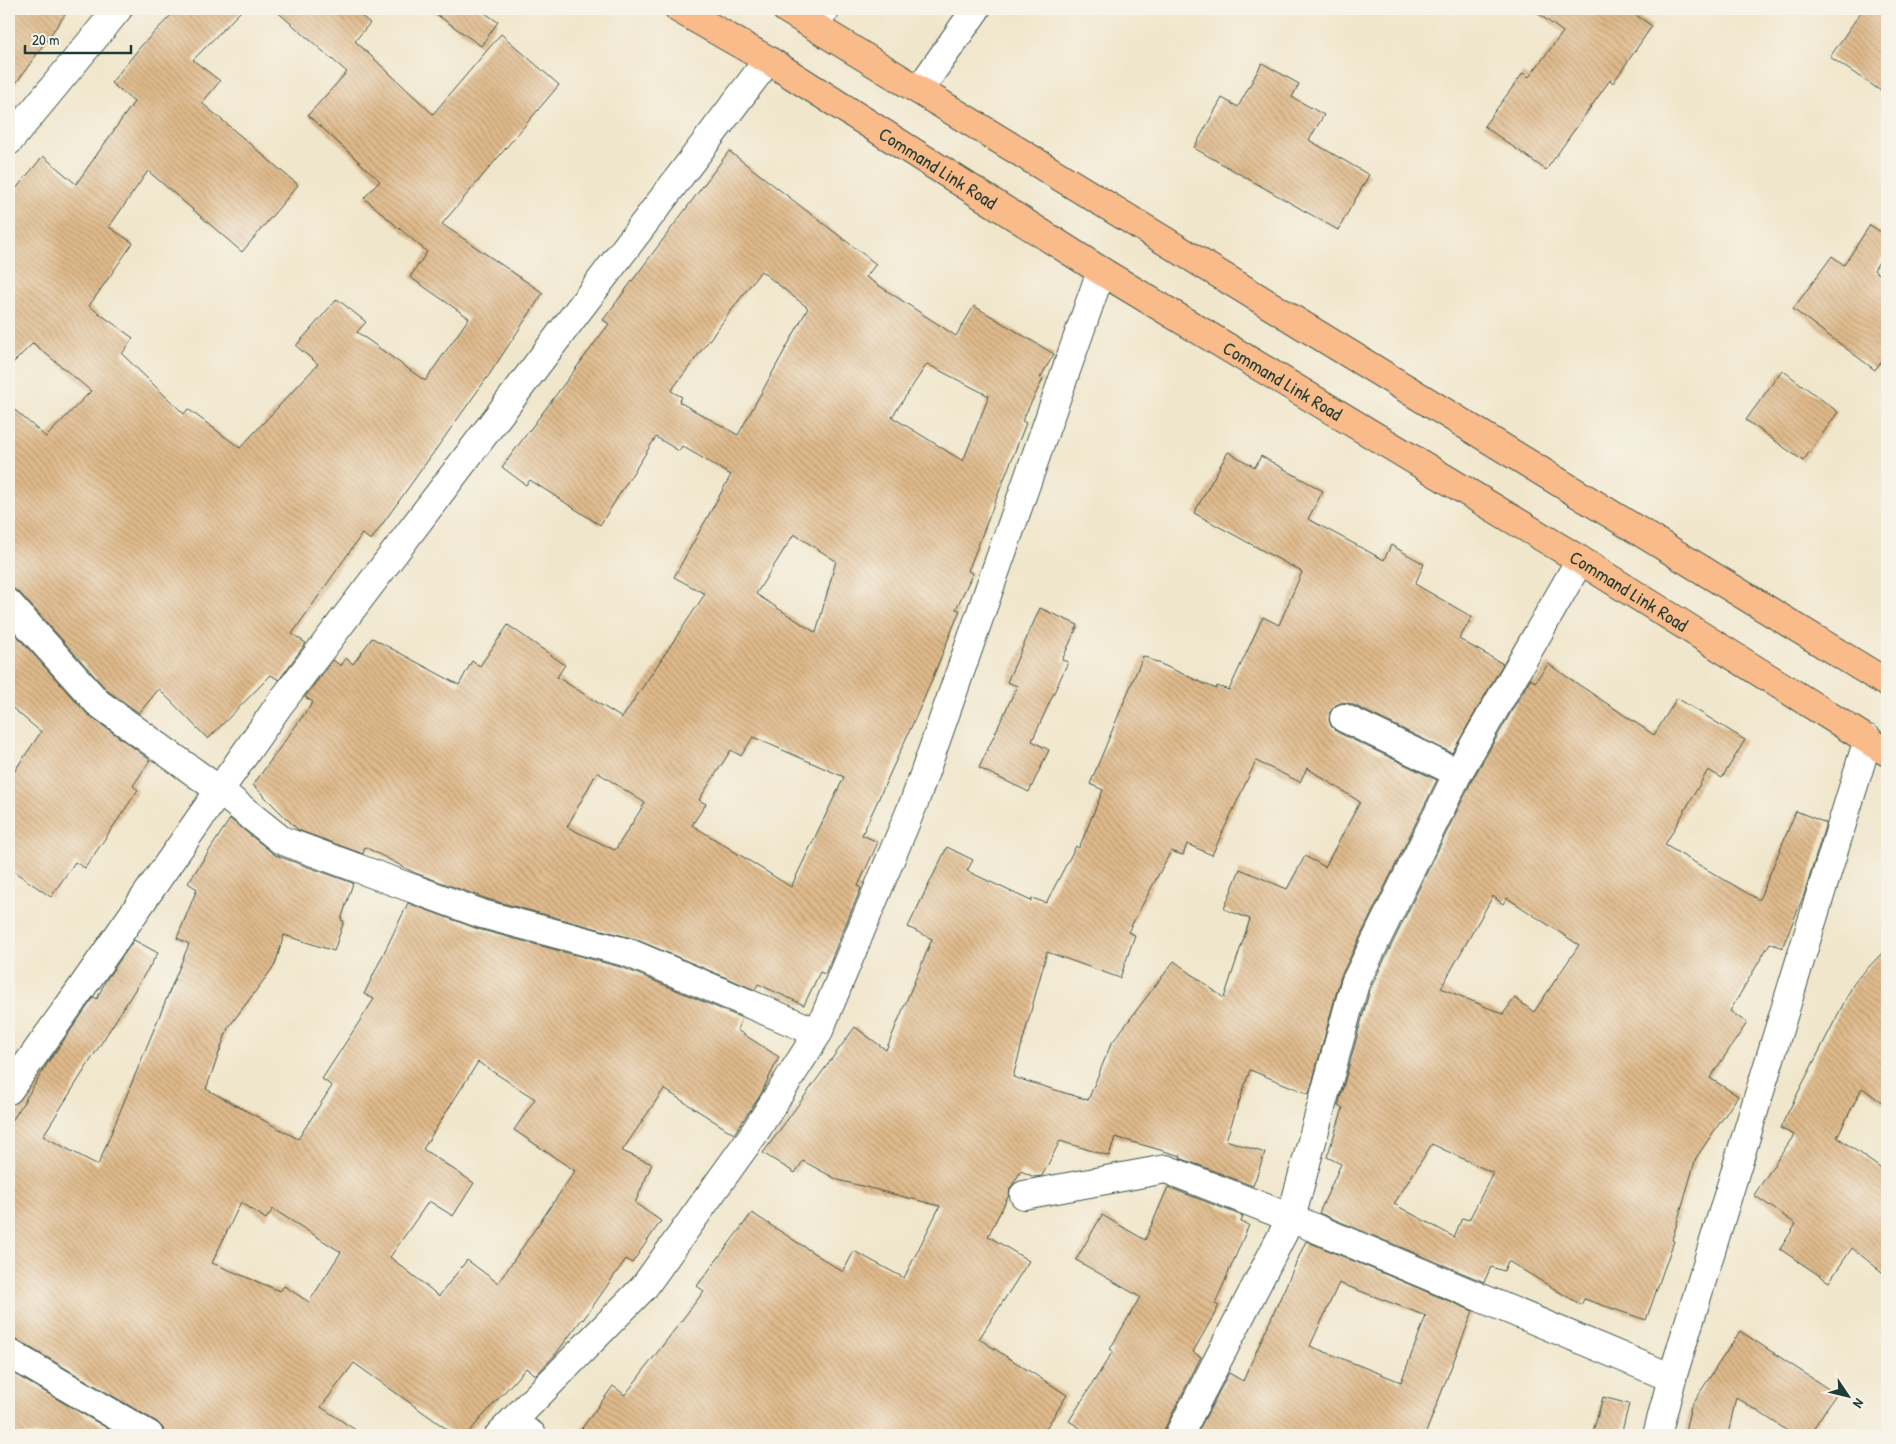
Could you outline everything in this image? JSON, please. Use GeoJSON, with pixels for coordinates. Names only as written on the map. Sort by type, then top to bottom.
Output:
{"type":"FeatureCollection","features":[{"type":"Feature","properties":{"kind":"main road","name":"Command Link Road"},"geometry":{"type":"LineString","coordinates":[[680,9],[768,60],[1101,271],[1580,560],[1878,746]]}},
{"type":"Feature","properties":{"kind":"main road"},"geometry":{"type":"LineString","coordinates":[[786,9],[819,17],[919,90],[1887,683]]}},
{"type":"Feature","properties":{"kind":"street"},"geometry":{"type":"LineString","coordinates":[[14,125],[118,9]]}},
{"type":"Feature","properties":{"kind":"street"},"geometry":{"type":"LineString","coordinates":[[919,90],[976,9]]}},
{"type":"Feature","properties":{"kind":"street"},"geometry":{"type":"LineString","coordinates":[[9,1090],[279,705],[768,60]]}},
{"type":"Feature","properties":{"kind":"street"},"geometry":{"type":"LineString","coordinates":[[515,1431],[644,1287],[753,1135],[818,1033],[915,800],[1101,271]]}},
{"type":"Feature","properties":{"kind":"street"},"geometry":{"type":"LineString","coordinates":[[1178,1435],[1291,1218],[1355,983],[1458,774],[1580,560]]}},
{"type":"Feature","properties":{"kind":"street"},"geometry":{"type":"LineString","coordinates":[[9,604],[98,703],[219,790],[281,840],[482,914],[629,954],[818,1033]]}},
{"type":"Feature","properties":{"kind":"street"},"geometry":{"type":"LineString","coordinates":[[1344,718],[1458,774]]}},
{"type":"Feature","properties":{"kind":"street"},"geometry":{"type":"LineString","coordinates":[[1657,1435],[1672,1378],[1878,746]]}},
{"type":"Feature","properties":{"kind":"street"},"geometry":{"type":"LineString","coordinates":[[1024,1195],[1166,1169],[1291,1218],[1672,1378]]}},
{"type":"Feature","properties":{"kind":"street"},"geometry":{"type":"LineString","coordinates":[[9,1353],[149,1435]]}},
{"type":"Feature","properties":{"kind":"building"},"geometry":{"type":"Polygon","coordinates":[[[9,9],[69,9],[9,93],[9,9]]]}},
{"type":"Feature","properties":{"kind":"building"},"geometry":{"type":"Polygon","coordinates":[[[177,9],[243,9],[193,60],[220,81],[202,103],[298,185],[242,252],[148,171],[109,227],[133,243],[89,306],[133,338],[122,354],[184,414],[188,409],[240,448],[318,364],[296,346],[337,299],[366,322],[357,332],[425,381],[469,318],[410,277],[427,252],[364,198],[380,181],[308,115],[347,72],[274,9],[353,9],[370,23],[355,41],[433,114],[501,34],[559,85],[442,224],[543,293],[489,375],[371,540],[362,534],[292,634],[306,643],[279,680],[271,675],[208,739],[159,689],[139,713],[108,691],[21,594],[14,589],[9,589],[9,405],[46,437],[91,391],[33,343],[9,367],[9,197],[43,156],[76,184],[134,102],[111,83],[141,46],[177,9]]]}},
{"type":"Feature","properties":{"kind":"building"},"geometry":{"type":"Polygon","coordinates":[[[429,9],[479,9],[498,22],[481,46],[429,9]]]}},
{"type":"Feature","properties":{"kind":"building"},"geometry":{"type":"Polygon","coordinates":[[[1532,9],[1627,9],[1652,26],[1613,83],[1610,80],[1546,170],[1484,126],[1523,73],[1529,77],[1563,32],[1532,9]]]}},
{"type":"Feature","properties":{"kind":"building"},"geometry":{"type":"Polygon","coordinates":[[[1863,9],[1887,9],[1887,95],[1830,57],[1863,9]]]}},
{"type":"Feature","properties":{"kind":"building"},"geometry":{"type":"Polygon","coordinates":[[[1262,63],[1299,84],[1292,97],[1324,115],[1309,140],[1369,175],[1338,230],[1194,148],[1222,98],[1238,107],[1262,63]]]}},
{"type":"Feature","properties":{"kind":"building"},"geometry":{"type":"Polygon","coordinates":[[[729,151],[876,264],[866,277],[956,336],[974,306],[1054,354],[1040,378],[1043,379],[1022,421],[1026,423],[968,571],[973,573],[956,609],[960,610],[924,699],[862,835],[878,842],[858,886],[861,888],[825,974],[820,972],[804,1005],[758,984],[755,990],[635,939],[487,899],[415,873],[365,847],[363,854],[298,830],[253,785],[313,702],[305,697],[333,660],[341,666],[346,658],[353,664],[372,638],[459,685],[472,661],[480,666],[508,625],[565,665],[557,677],[622,718],[705,594],[674,577],[731,475],[682,446],[679,451],[656,437],[600,525],[530,480],[526,485],[502,467],[609,324],[603,320],[729,151]],[[761,271],[671,391],[682,397],[679,402],[738,435],[808,308],[761,271]],[[927,364],[892,417],[963,461],[989,396],[927,364]],[[794,534],[756,594],[816,633],[836,561],[794,534]],[[753,737],[741,756],[731,750],[699,800],[706,804],[692,825],[791,887],[844,777],[753,737]],[[597,772],[567,827],[615,850],[645,803],[597,772]]]}},
{"type":"Feature","properties":{"kind":"building"},"geometry":{"type":"Polygon","coordinates":[[[1870,225],[1887,236],[1887,249],[1874,270],[1887,280],[1887,353],[1875,370],[1793,309],[1832,256],[1844,265],[1870,225]]]}},
{"type":"Feature","properties":{"kind":"building"},"geometry":{"type":"Polygon","coordinates":[[[1782,370],[1838,412],[1803,461],[1746,420],[1782,370]]]}},
{"type":"Feature","properties":{"kind":"building"},"geometry":{"type":"Polygon","coordinates":[[[1228,452],[1255,467],[1261,456],[1323,491],[1308,519],[1384,560],[1391,545],[1424,564],[1415,584],[1472,617],[1459,639],[1503,664],[1452,753],[1351,704],[1343,702],[1336,705],[1330,712],[1329,720],[1331,726],[1337,732],[1437,780],[1341,976],[1309,1094],[1250,1070],[1226,1140],[1265,1153],[1253,1186],[1180,1158],[1181,1156],[1115,1137],[1109,1156],[1060,1141],[1042,1176],[1034,1177],[1021,1171],[1010,1189],[1009,1195],[988,1236],[1029,1261],[979,1339],[1067,1395],[1042,1435],[577,1435],[613,1386],[625,1395],[704,1291],[697,1286],[752,1213],[843,1272],[854,1251],[904,1278],[940,1206],[838,1180],[803,1161],[795,1173],[763,1153],[855,1027],[886,1050],[932,939],[908,927],[947,847],[973,860],[967,871],[1031,901],[1032,898],[1046,903],[1076,846],[1079,848],[1103,790],[1090,784],[1143,656],[1216,689],[1217,686],[1229,690],[1263,617],[1279,625],[1302,572],[1194,513],[1228,452]],[[1256,761],[1212,855],[1187,844],[1183,855],[1171,851],[1128,932],[1135,935],[1120,978],[1047,952],[1013,1077],[1088,1100],[1111,1044],[1174,961],[1224,998],[1250,919],[1224,909],[1240,869],[1287,889],[1305,856],[1325,867],[1360,802],[1307,768],[1300,782],[1256,761]]]}},
{"type":"Feature","properties":{"kind":"building"},"geometry":{"type":"Polygon","coordinates":[[[1040,608],[1078,625],[1062,660],[1068,662],[1032,741],[1049,750],[1029,792],[979,768],[1017,686],[1007,682],[1040,608]]]}},
{"type":"Feature","properties":{"kind":"building"},"geometry":{"type":"Polygon","coordinates":[[[9,627],[86,713],[150,760],[133,786],[138,790],[85,868],[75,862],[51,897],[9,868],[9,779],[41,732],[9,705],[9,627]]]}},
{"type":"Feature","properties":{"kind":"building"},"geometry":{"type":"Polygon","coordinates":[[[1548,664],[1654,735],[1677,698],[1745,740],[1722,778],[1708,770],[1665,845],[1759,900],[1796,811],[1826,823],[1804,895],[1782,948],[1770,943],[1730,1011],[1747,1023],[1710,1078],[1738,1096],[1696,1158],[1672,1240],[1674,1241],[1646,1320],[1584,1299],[1581,1305],[1508,1261],[1504,1271],[1491,1267],[1484,1282],[1319,1213],[1341,1164],[1327,1157],[1343,1108],[1338,1106],[1370,989],[1472,780],[1530,679],[1535,682],[1548,664]],[[1493,896],[1441,988],[1503,1014],[1515,998],[1534,1012],[1579,945],[1507,898],[1503,904],[1493,896]],[[1432,1144],[1394,1204],[1454,1237],[1462,1218],[1469,1220],[1493,1173],[1432,1144]]]}},
{"type":"Feature","properties":{"kind":"building"},"geometry":{"type":"Polygon","coordinates":[[[230,819],[275,855],[353,883],[341,920],[344,921],[334,951],[284,935],[275,965],[228,1028],[206,1089],[298,1139],[332,1086],[322,1079],[374,999],[364,994],[408,903],[478,929],[624,968],[742,1018],[737,1030],[779,1057],[761,1094],[734,1134],[664,1089],[622,1151],[652,1164],[635,1203],[661,1221],[632,1263],[626,1259],[583,1320],[555,1355],[536,1375],[526,1368],[466,1435],[455,1435],[354,1363],[321,1407],[363,1435],[165,1435],[163,1428],[157,1422],[9,1337],[9,1126],[49,1061],[94,997],[97,999],[106,980],[134,940],[158,953],[43,1136],[98,1165],[189,944],[177,938],[197,889],[188,883],[230,819]],[[478,1062],[423,1149],[474,1183],[453,1216],[429,1201],[390,1257],[439,1296],[467,1260],[498,1283],[575,1171],[514,1130],[535,1099],[478,1062]],[[241,1202],[212,1263],[280,1291],[284,1286],[309,1302],[341,1252],[273,1209],[266,1219],[241,1202]]]}},
{"type":"Feature","properties":{"kind":"building"},"geometry":{"type":"Polygon","coordinates":[[[1887,948],[1887,1106],[1862,1088],[1837,1137],[1887,1173],[1887,1276],[1852,1248],[1829,1282],[1780,1249],[1796,1224],[1754,1195],[1794,1135],[1780,1128],[1855,981],[1887,948]]]}},
{"type":"Feature","properties":{"kind":"building"},"geometry":{"type":"Polygon","coordinates":[[[1168,1187],[1243,1216],[1241,1222],[1249,1225],[1215,1304],[1219,1306],[1193,1352],[1201,1357],[1163,1435],[1091,1435],[1069,1421],[1113,1351],[1110,1349],[1140,1297],[1076,1260],[1102,1215],[1145,1240],[1168,1187]]]}},
{"type":"Feature","properties":{"kind":"building"},"geometry":{"type":"Polygon","coordinates":[[[1306,1241],[1473,1311],[1425,1435],[1196,1435],[1229,1373],[1243,1381],[1306,1241]],[[1339,1283],[1310,1346],[1401,1382],[1426,1316],[1339,1283]]]}},
{"type":"Feature","properties":{"kind":"building"},"geometry":{"type":"Polygon","coordinates":[[[1740,1331],[1836,1394],[1809,1435],[1794,1435],[1736,1397],[1728,1435],[1684,1435],[1691,1406],[1740,1331]]]}},
{"type":"Feature","properties":{"kind":"building"},"geometry":{"type":"Polygon","coordinates":[[[9,1371],[119,1435],[9,1435],[9,1371]]]}},
{"type":"Feature","properties":{"kind":"building"},"geometry":{"type":"Polygon","coordinates":[[[1603,1397],[1629,1404],[1621,1435],[1592,1435],[1603,1397]]]}}]}
